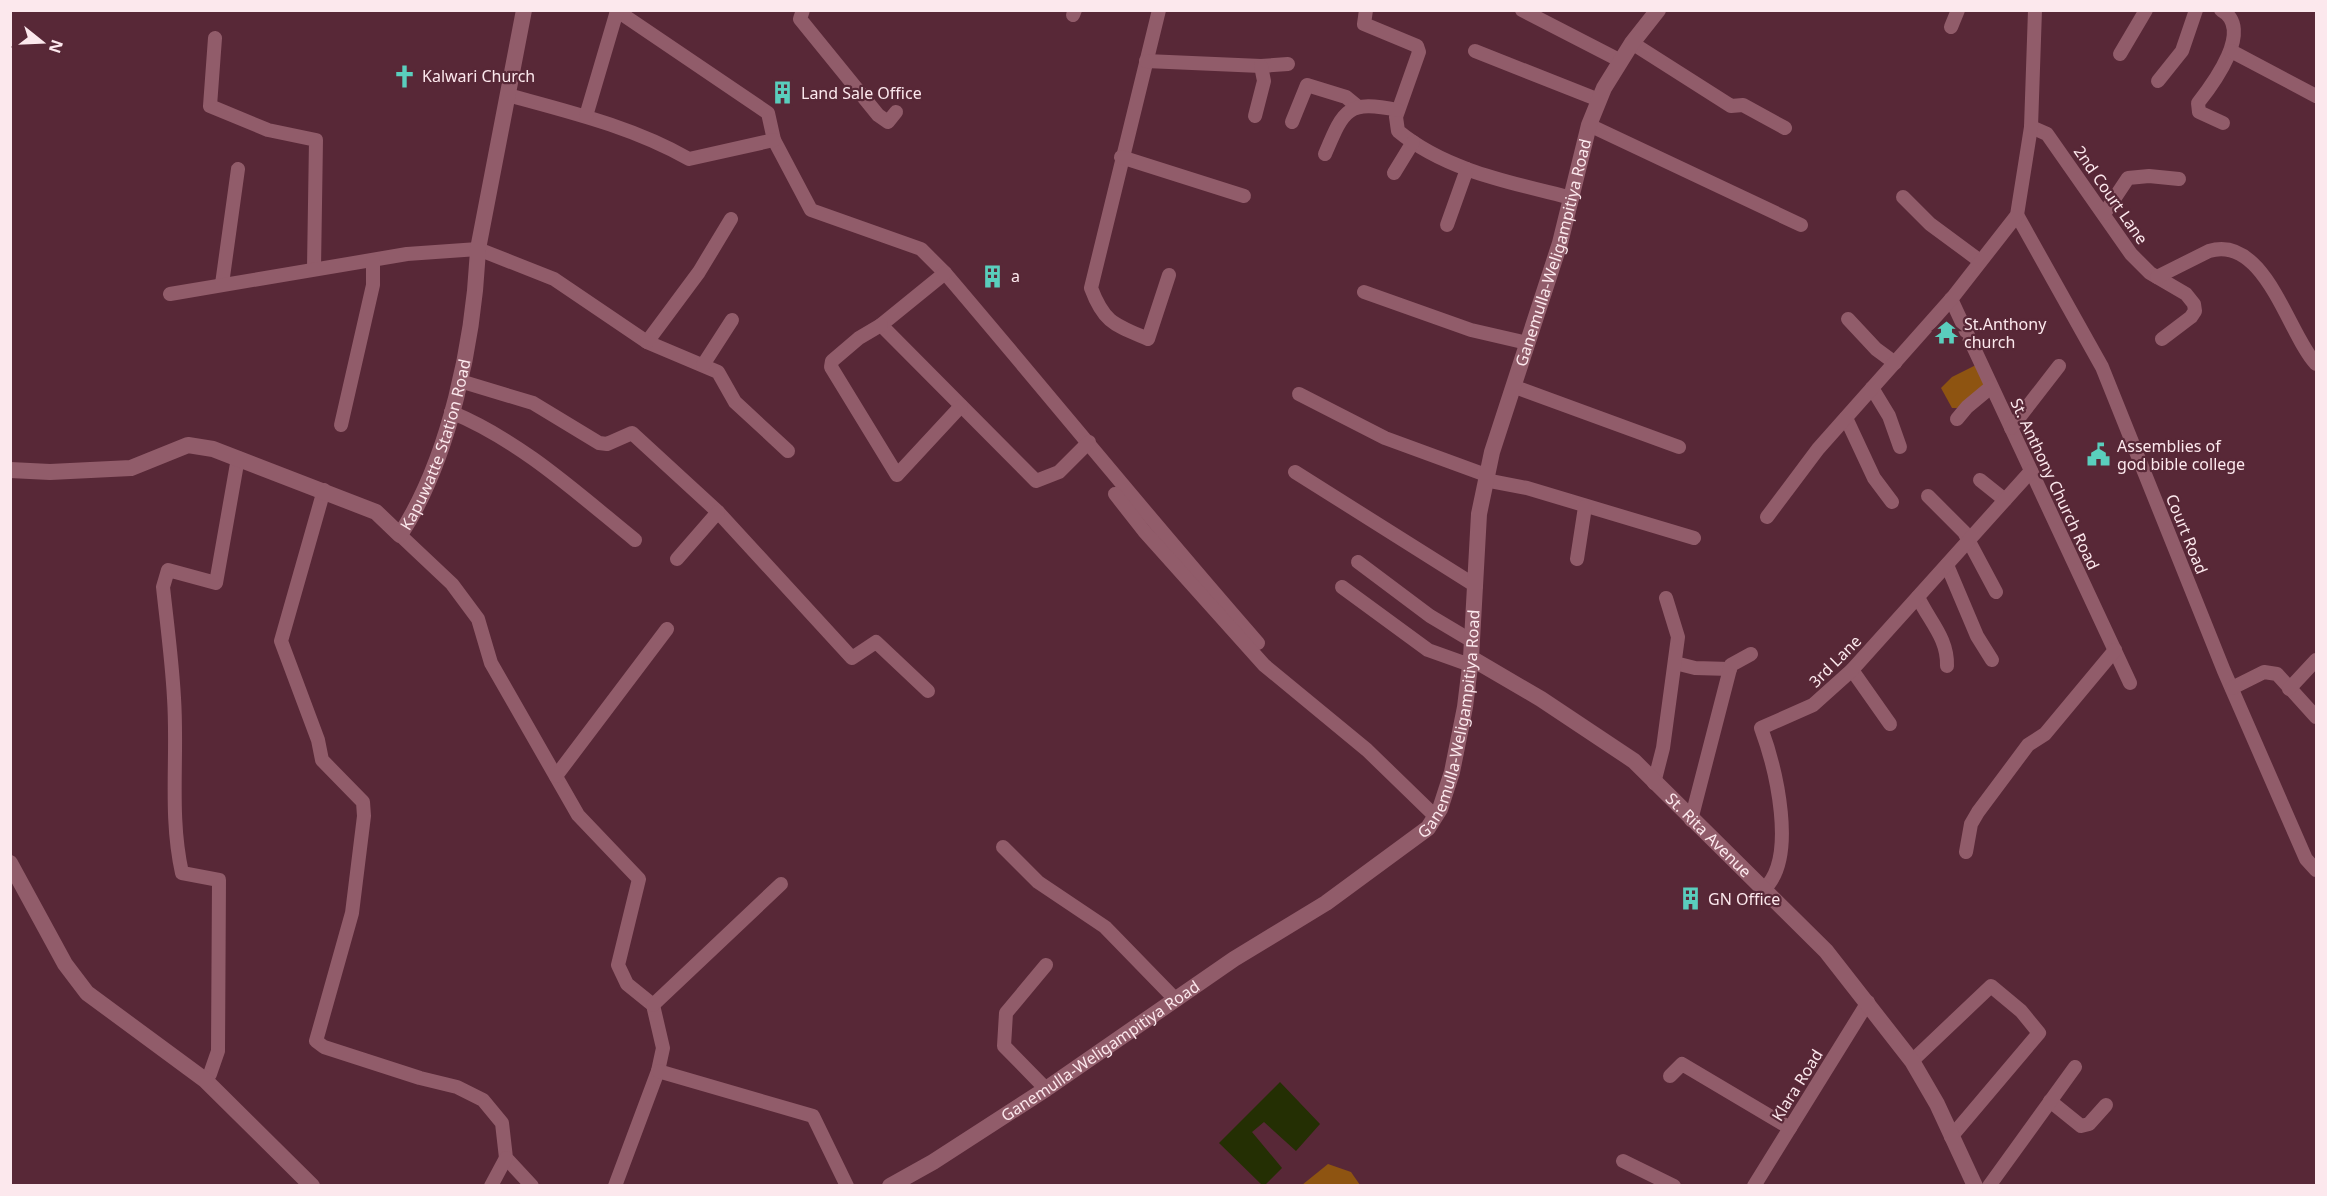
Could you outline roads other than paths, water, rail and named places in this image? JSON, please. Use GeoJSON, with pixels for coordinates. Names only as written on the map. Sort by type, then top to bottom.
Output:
{"type":"FeatureCollection","features":[{"type":"Feature","properties":{"kind":"street","name":"Kapuwatte Station Road"},"geometry":{"type":"LineString","coordinates":[[10,470],[50,472],[131,468],[188,445],[213,448],[376,512],[400,535],[418,507],[452,412],[460,381],[476,288],[478,249],[524,10]]}},
{"type":"Feature","properties":{"kind":"street"},"geometry":{"type":"LineString","coordinates":[[802,10],[800,19],[878,115],[888,122],[896,112]]}},
{"type":"Feature","properties":{"kind":"street"},"geometry":{"type":"LineString","coordinates":[[1159,10],[1121,157],[1091,288],[1097,304],[1112,324],[1148,339],[1169,275]]}},
{"type":"Feature","properties":{"kind":"street"},"geometry":{"type":"LineString","coordinates":[[1366,10],[1364,24],[1417,46],[1419,52],[1396,117],[1398,130],[1413,142],[1467,169],[1572,198]]}},
{"type":"Feature","properties":{"kind":"street"},"geometry":{"type":"LineString","coordinates":[[1522,10],[1621,61]]}},
{"type":"Feature","properties":{"kind":"street","name":"Ganemulla-Weligampitiya Road"},"geometry":{"type":"LineString","coordinates":[[891,1185],[933,1162],[1046,1089],[1234,959],[1326,903],[1428,828],[1452,772],[1465,707],[1471,655],[1479,514],[1485,477],[1560,243],[1589,125],[1599,100],[1621,61],[1658,10]]}},
{"type":"Feature","properties":{"kind":"street"},"geometry":{"type":"LineString","coordinates":[[1951,27],[1958,10]]}},
{"type":"Feature","properties":{"kind":"street"},"geometry":{"type":"LineString","coordinates":[[1767,517],[1818,449],[1951,299],[2017,215],[2031,127],[2036,10]]}},
{"type":"Feature","properties":{"kind":"street"},"geometry":{"type":"LineString","coordinates":[[2120,54],[2146,10]]}},
{"type":"Feature","properties":{"kind":"street"},"geometry":{"type":"LineString","coordinates":[[2158,81],[2182,51],[2196,10]]}},
{"type":"Feature","properties":{"kind":"street"},"geometry":{"type":"LineString","coordinates":[[2221,10],[2230,20],[2233,34],[2231,51],[2198,103],[2199,112],[2223,123]]}},
{"type":"Feature","properties":{"kind":"street"},"geometry":{"type":"LineString","coordinates":[[586,116],[616,11],[768,113],[774,140],[811,210],[921,249],[945,273],[1089,442],[1155,526],[1258,643]]}},
{"type":"Feature","properties":{"kind":"street"},"geometry":{"type":"LineString","coordinates":[[215,38],[210,106],[268,130],[316,140],[314,268]]}},
{"type":"Feature","properties":{"kind":"street"},"geometry":{"type":"LineString","coordinates":[[1632,44],[1731,106],[1743,105],[1785,128]]}},
{"type":"Feature","properties":{"kind":"street"},"geometry":{"type":"LineString","coordinates":[[1475,51],[1599,100]]}},
{"type":"Feature","properties":{"kind":"street"},"geometry":{"type":"LineString","coordinates":[[2231,51],[2316,96]]}},
{"type":"Feature","properties":{"kind":"street"},"geometry":{"type":"LineString","coordinates":[[1146,61],[1261,66],[1288,64]]}},
{"type":"Feature","properties":{"kind":"street"},"geometry":{"type":"LineString","coordinates":[[1255,116],[1264,81],[1261,66]]}},
{"type":"Feature","properties":{"kind":"street"},"geometry":{"type":"LineString","coordinates":[[1292,122],[1307,85],[1346,97],[1356,106]]}},
{"type":"Feature","properties":{"kind":"street"},"geometry":{"type":"LineString","coordinates":[[508,95],[586,116],[666,146],[689,159],[774,140]]}},
{"type":"Feature","properties":{"kind":"street"},"geometry":{"type":"LineString","coordinates":[[1325,154],[1336,126],[1347,111],[1356,106],[1398,110]]}},
{"type":"Feature","properties":{"kind":"street"},"geometry":{"type":"LineString","coordinates":[[1589,125],[1801,225]]}},
{"type":"Feature","properties":{"kind":"street","name":"2nd Court Lane"},"geometry":{"type":"LineString","coordinates":[[2031,127],[2047,134],[2131,254],[2157,277],[2186,294],[2194,304],[2195,311],[2191,317],[2162,339]]}},
{"type":"Feature","properties":{"kind":"street"},"geometry":{"type":"LineString","coordinates":[[1394,173],[1413,142]]}},
{"type":"Feature","properties":{"kind":"street"},"geometry":{"type":"LineString","coordinates":[[1121,157],[1244,196]]}},
{"type":"Feature","properties":{"kind":"street"},"geometry":{"type":"LineString","coordinates":[[222,284],[238,169]]}},
{"type":"Feature","properties":{"kind":"street"},"geometry":{"type":"LineString","coordinates":[[1447,225],[1467,169]]}},
{"type":"Feature","properties":{"kind":"street"},"geometry":{"type":"LineString","coordinates":[[2104,214],[2128,178],[2149,176],[2179,179]]}},
{"type":"Feature","properties":{"kind":"street"},"geometry":{"type":"LineString","coordinates":[[1903,197],[1930,224],[1980,261]]}},
{"type":"Feature","properties":{"kind":"street","name":"Court Road"},"geometry":{"type":"LineString","coordinates":[[2017,215],[2102,367],[2232,687],[2306,859],[2316,870]]}},
{"type":"Feature","properties":{"kind":"street"},"geometry":{"type":"LineString","coordinates":[[647,342],[699,272],[731,219]]}},
{"type":"Feature","properties":{"kind":"street"},"geometry":{"type":"LineString","coordinates":[[2157,277],[2217,248],[2236,251],[2253,263],[2273,290],[2316,364]]}},
{"type":"Feature","properties":{"kind":"street"},"geometry":{"type":"LineString","coordinates":[[170,294],[407,254],[478,249],[554,279],[647,342],[718,372],[735,402],[788,451]]}},
{"type":"Feature","properties":{"kind":"street"},"geometry":{"type":"LineString","coordinates":[[341,424],[372,285],[374,261]]}},
{"type":"Feature","properties":{"kind":"street"},"geometry":{"type":"LineString","coordinates":[[945,273],[881,325],[859,338],[832,361],[831,367],[897,475],[961,406]]}},
{"type":"Feature","properties":{"kind":"street"},"geometry":{"type":"LineString","coordinates":[[1364,292],[1471,330],[1527,343]]}},
{"type":"Feature","properties":{"kind":"street","name":"St. Anthony Church Road"},"geometry":{"type":"LineString","coordinates":[[1951,299],[2130,683]]}},
{"type":"Feature","properties":{"kind":"street"},"geometry":{"type":"LineString","coordinates":[[1848,319],[1876,349],[1895,363]]}},
{"type":"Feature","properties":{"kind":"street"},"geometry":{"type":"LineString","coordinates":[[703,365],[732,320]]}},
{"type":"Feature","properties":{"kind":"street"},"geometry":{"type":"LineString","coordinates":[[881,325],[1036,481],[1059,472],[1089,442]]}},
{"type":"Feature","properties":{"kind":"street"},"geometry":{"type":"LineString","coordinates":[[2011,428],[2059,366]]}},
{"type":"Feature","properties":{"kind":"street"},"geometry":{"type":"LineString","coordinates":[[460,381],[533,403],[598,443],[607,444],[632,432],[718,512],[852,658],[876,642],[928,692]]}},
{"type":"Feature","properties":{"kind":"street"},"geometry":{"type":"LineString","coordinates":[[1515,387],[1679,447]]}},
{"type":"Feature","properties":{"kind":"street"},"geometry":{"type":"LineString","coordinates":[[1957,419],[1991,387]]}},
{"type":"Feature","properties":{"kind":"street"},"geometry":{"type":"LineString","coordinates":[[1872,388],[1889,416],[1900,447]]}},
{"type":"Feature","properties":{"kind":"street"},"geometry":{"type":"LineString","coordinates":[[1299,394],[1385,438],[1485,477],[1694,538]]}},
{"type":"Feature","properties":{"kind":"street"},"geometry":{"type":"LineString","coordinates":[[452,412],[477,423],[522,449],[635,540]]}},
{"type":"Feature","properties":{"kind":"street"},"geometry":{"type":"LineString","coordinates":[[1846,418],[1874,478],[1892,502]]}},
{"type":"Feature","properties":{"kind":"street"},"geometry":{"type":"LineString","coordinates":[[205,1080],[210,1074],[218,1051],[219,880],[182,873],[178,858],[173,784],[174,699],[163,587],[168,570],[216,583],[238,458]]}},
{"type":"Feature","properties":{"kind":"street","name":"3rd Lane"},"geometry":{"type":"LineString","coordinates":[[1763,890],[1774,876],[1782,840],[1773,765],[1761,728],[1813,705],[1852,670],[2031,471]]}},
{"type":"Feature","properties":{"kind":"street"},"geometry":{"type":"LineString","coordinates":[[1296,472],[1399,535],[1439,565],[1476,586]]}},
{"type":"Feature","properties":{"kind":"street"},"geometry":{"type":"LineString","coordinates":[[1980,480],[2005,500]]}},
{"type":"Feature","properties":{"kind":"street"},"geometry":{"type":"LineString","coordinates":[[324,490],[281,641],[318,740],[322,760],[363,802],[364,816],[352,913],[316,1041],[324,1047],[420,1078],[457,1087],[483,1100],[502,1123],[506,1158],[491,1185]]}},
{"type":"Feature","properties":{"kind":"street"},"geometry":{"type":"LineString","coordinates":[[1115,494],[1144,531],[1264,665],[1367,750],[1435,816]]}},
{"type":"Feature","properties":{"kind":"street"},"geometry":{"type":"LineString","coordinates":[[1928,496],[1964,532],[1996,592]]}},
{"type":"Feature","properties":{"kind":"street"},"geometry":{"type":"LineString","coordinates":[[1576,559],[1585,507]]}},
{"type":"Feature","properties":{"kind":"street"},"geometry":{"type":"LineString","coordinates":[[677,559],[718,512]]}},
{"type":"Feature","properties":{"kind":"street"},"geometry":{"type":"LineString","coordinates":[[400,535],[452,584],[478,619],[491,663],[578,815],[639,879],[618,966],[627,984],[653,1005],[663,1048],[658,1071],[615,1185]]}},
{"type":"Feature","properties":{"kind":"street"},"geometry":{"type":"LineString","coordinates":[[1358,562],[1430,616],[1471,655]]}},
{"type":"Feature","properties":{"kind":"street"},"geometry":{"type":"LineString","coordinates":[[1947,565],[1977,636],[1992,660]]}},
{"type":"Feature","properties":{"kind":"street"},"geometry":{"type":"LineString","coordinates":[[1342,587],[1428,650],[1471,655]]}},
{"type":"Feature","properties":{"kind":"street"},"geometry":{"type":"LineString","coordinates":[[1654,783],[1663,748],[1678,637],[1666,597]]}},
{"type":"Feature","properties":{"kind":"street"},"geometry":{"type":"LineString","coordinates":[[1918,597],[1948,651],[1947,666]]}},
{"type":"Feature","properties":{"kind":"street"},"geometry":{"type":"LineString","coordinates":[[556,776],[667,629]]}},
{"type":"Feature","properties":{"kind":"street"},"geometry":{"type":"LineString","coordinates":[[1966,852],[1971,824],[2028,744],[2045,734],[2115,650]]}},
{"type":"Feature","properties":{"kind":"street"},"geometry":{"type":"LineString","coordinates":[[1691,820],[1731,664],[1751,654]]}},
{"type":"Feature","properties":{"kind":"street","name":"St. Rita Avenue"},"geometry":{"type":"LineString","coordinates":[[1471,655],[1634,761],[1691,820],[1826,951],[1912,1061],[1974,1185]]}},
{"type":"Feature","properties":{"kind":"street"},"geometry":{"type":"LineString","coordinates":[[2289,689],[2316,660]]}},
{"type":"Feature","properties":{"kind":"street"},"geometry":{"type":"LineString","coordinates":[[1675,663],[1695,668],[1730,669]]}},
{"type":"Feature","properties":{"kind":"street"},"geometry":{"type":"LineString","coordinates":[[1852,670],[1890,724]]}},
{"type":"Feature","properties":{"kind":"street"},"geometry":{"type":"LineString","coordinates":[[2232,687],[2264,672],[2277,674],[2316,717]]}},
{"type":"Feature","properties":{"kind":"street"},"geometry":{"type":"LineString","coordinates":[[1003,847],[1038,882],[1105,927],[1176,1000]]}},
{"type":"Feature","properties":{"kind":"street"},"geometry":{"type":"LineString","coordinates":[[10,863],[65,964],[87,993],[205,1080],[312,1185]]}},
{"type":"Feature","properties":{"kind":"street"},"geometry":{"type":"LineString","coordinates":[[653,1005],[781,884]]}},
{"type":"Feature","properties":{"kind":"street"},"geometry":{"type":"LineString","coordinates":[[1046,966],[1006,1013],[1004,1046],[1046,1089]]}},
{"type":"Feature","properties":{"kind":"street"},"geometry":{"type":"LineString","coordinates":[[1912,1061],[1991,986],[2013,1003],[2038,1033],[1952,1137]]}},
{"type":"Feature","properties":{"kind":"street","name":"Klara Road"},"geometry":{"type":"LineString","coordinates":[[1754,1185],[1868,1002]]}},
{"type":"Feature","properties":{"kind":"street"},"geometry":{"type":"LineString","coordinates":[[1670,1076],[1682,1064],[1790,1128]]}},
{"type":"Feature","properties":{"kind":"street"},"geometry":{"type":"LineString","coordinates":[[1989,1185],[2075,1066]]}},
{"type":"Feature","properties":{"kind":"street"},"geometry":{"type":"LineString","coordinates":[[658,1071],[813,1116],[847,1185]]}},
{"type":"Feature","properties":{"kind":"street"},"geometry":{"type":"LineString","coordinates":[[2050,1101],[2081,1126],[2089,1124],[2106,1105]]}},
{"type":"Feature","properties":{"kind":"street"},"geometry":{"type":"LineString","coordinates":[[506,1158],[532,1185]]}},
{"type":"Feature","properties":{"kind":"street"},"geometry":{"type":"LineString","coordinates":[[1623,1161],[1674,1185]]}},
{"type":"Feature","properties":{"kind":"place","name":"Kalwari Church"},"geometry":{"type":"Point","coordinates":[404,76]}},
{"type":"Feature","properties":{"kind":"place","name":"Land Sale Office"},"geometry":{"type":"Point","coordinates":[783,93]}},
{"type":"Feature","properties":{"kind":"place","name":"a"},"geometry":{"type":"Point","coordinates":[993,276]}},
{"type":"Feature","properties":{"kind":"place","name":"St.Anthony church"},"geometry":{"type":"Point","coordinates":[1946,333]}},
{"type":"Feature","properties":{"kind":"place","name":"Assemblies of god bible college"},"geometry":{"type":"Point","coordinates":[2099,455]}},
{"type":"Feature","properties":{"kind":"place","name":"GN Office"},"geometry":{"type":"Point","coordinates":[1690,899]}}]}
